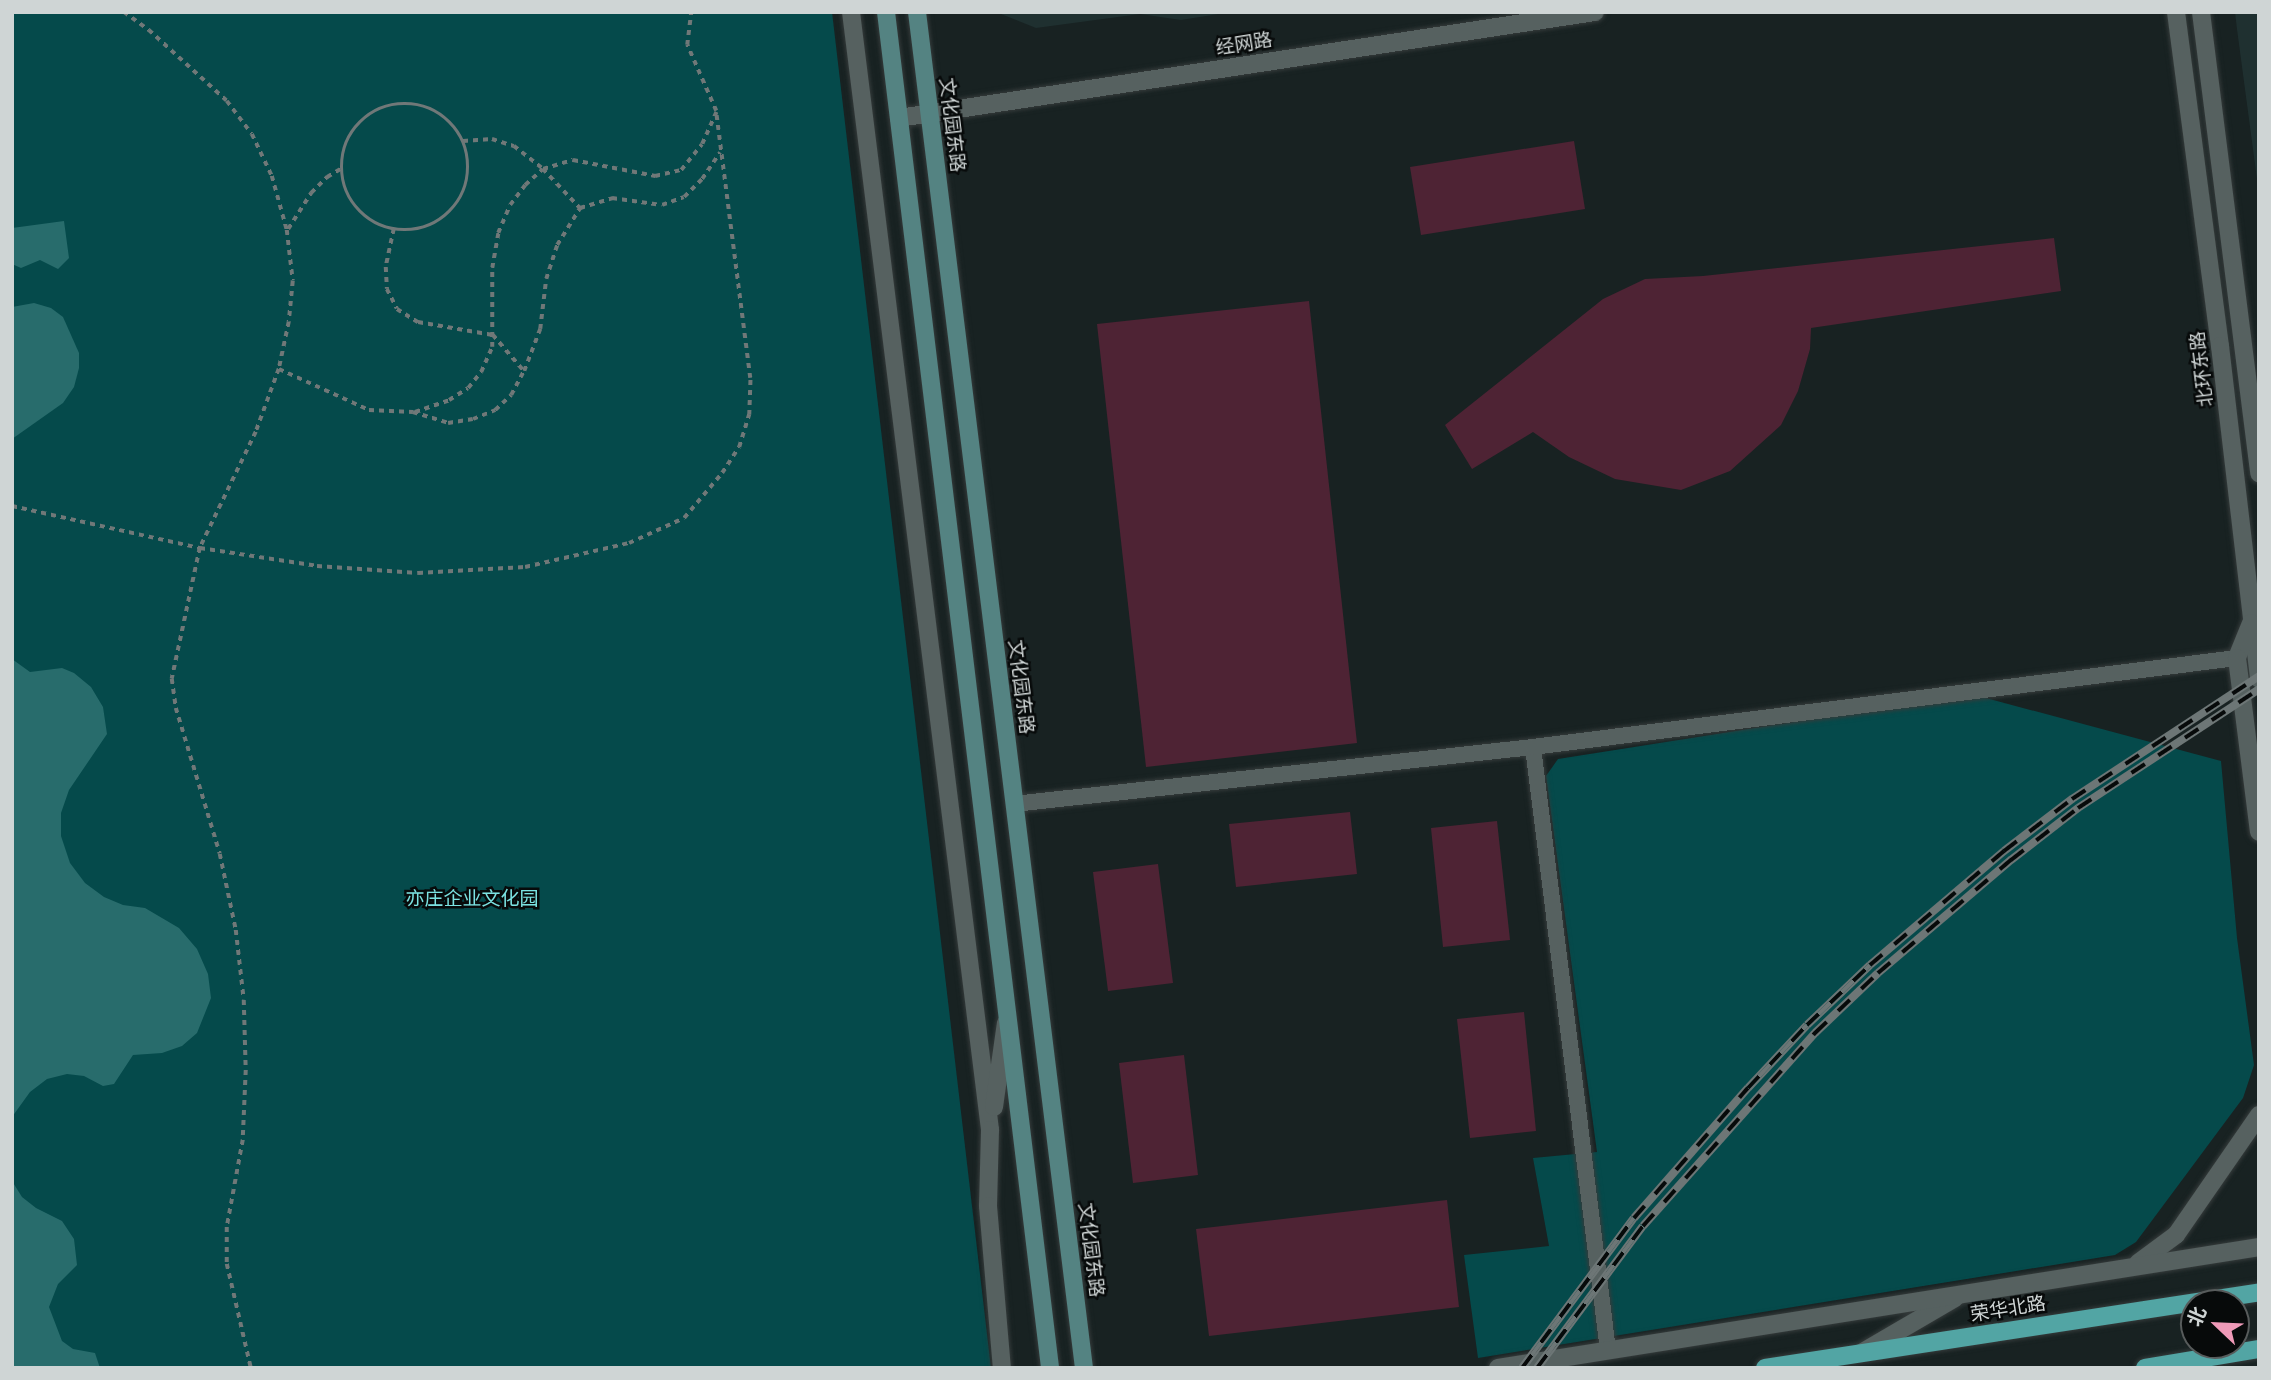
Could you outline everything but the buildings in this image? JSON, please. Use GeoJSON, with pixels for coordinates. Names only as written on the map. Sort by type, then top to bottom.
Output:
{"type":"FeatureCollection","features":[{"type":"Feature","properties":{"kind":"main road"},"geometry":{"type":"LineString","coordinates":[[886,12],[1050,1368]]}},
{"type":"Feature","properties":{"kind":"main road","name":"文化园东路"},"geometry":{"type":"LineString","coordinates":[[917,12],[1084,1368]]}},
{"type":"Feature","properties":{"kind":"main road","name":"荣华北路"},"geometry":{"type":"LineString","coordinates":[[1765,1368],[2259,1292]]}},
{"type":"Feature","properties":{"kind":"main road"},"geometry":{"type":"LineString","coordinates":[[2145,1368],[2259,1349]]}},
{"type":"Feature","properties":{"kind":"street"},"geometry":{"type":"LineString","coordinates":[[851,12],[990,1129]]}},
{"type":"Feature","properties":{"kind":"street","name":"经网路"},"geometry":{"type":"LineString","coordinates":[[900,118],[1595,12]]}},
{"type":"Feature","properties":{"kind":"street","name":"北环东路"},"geometry":{"type":"LineString","coordinates":[[2176,12],[2259,679]]}},
{"type":"Feature","properties":{"kind":"street"},"geometry":{"type":"LineString","coordinates":[[2201,12],[2256,428],[2259,473]]}},
{"type":"Feature","properties":{"kind":"street"},"geometry":{"type":"LineString","coordinates":[[2230,432],[2256,428]]}},
{"type":"Feature","properties":{"kind":"street"},"geometry":{"type":"LineString","coordinates":[[2252,620],[2237,658],[2259,832]]}},
{"type":"Feature","properties":{"kind":"street"},"geometry":{"type":"LineString","coordinates":[[1014,804],[1533,747],[2237,658]]}},
{"type":"Feature","properties":{"kind":"street"},"geometry":{"type":"LineString","coordinates":[[1533,747],[1608,1350]]}},
{"type":"Feature","properties":{"kind":"street"},"geometry":{"type":"LineString","coordinates":[[1002,1368],[988,1206],[990,1129],[1007,1013]]}},
{"type":"Feature","properties":{"kind":"street"},"geometry":{"type":"LineString","coordinates":[[2136,1265],[2176,1235],[2259,1115]]}},
{"type":"Feature","properties":{"kind":"street"},"geometry":{"type":"LineString","coordinates":[[1498,1368],[2259,1247]]}},
{"type":"Feature","properties":{"kind":"street"},"geometry":{"type":"LineString","coordinates":[[1860,1353],[1964,1293]]}},
{"type":"Feature","properties":{"kind":"path"},"geometry":{"type":"LineString","coordinates":[[124,12],[149,30],[227,101],[252,134],[272,176],[288,230],[293,281],[279,369],[256,432],[200,548],[172,679],[176,708],[220,854],[236,930],[244,1000],[246,1070],[243,1140],[227,1227],[228,1264],[251,1368]]}},
{"type":"Feature","properties":{"kind":"path"},"geometry":{"type":"LineString","coordinates":[[12,506],[200,548],[317,566],[418,573],[525,567],[629,542],[684,518],[733,456],[749,415],[750,378],[716,111],[687,45],[691,12]]}},
{"type":"Feature","properties":{"kind":"path"},"geometry":{"type":"LineString","coordinates":[[409,103],[430,108],[453,124],[463,141],[468,165],[465,188],[449,212],[418,229],[394,229],[374,222],[358,209],[345,187],[342,168],[344,148],[353,130],[368,115],[385,106],[409,103]]}},
{"type":"Feature","properties":{"kind":"path"},"geometry":{"type":"LineString","coordinates":[[413,412],[449,400],[468,388],[481,372],[492,347],[492,268],[498,233],[510,205],[525,185],[543,169],[573,160],[655,176],[681,170],[702,144],[716,111]]}},
{"type":"Feature","properties":{"kind":"path"},"geometry":{"type":"LineString","coordinates":[[463,141],[492,139],[514,146],[543,169],[580,208]]}},
{"type":"Feature","properties":{"kind":"path"},"geometry":{"type":"LineString","coordinates":[[279,369],[369,410],[413,412],[448,423],[472,419],[495,410],[511,395],[524,371],[540,329],[546,279],[557,245],[580,208],[612,198],[662,205],[684,197],[702,179],[721,151]]}},
{"type":"Feature","properties":{"kind":"path"},"geometry":{"type":"LineString","coordinates":[[288,230],[311,193],[327,177],[342,168]]}},
{"type":"Feature","properties":{"kind":"path"},"geometry":{"type":"LineString","coordinates":[[394,229],[386,267],[387,289],[397,309],[418,322],[493,335],[524,371]]}},
{"type":"Feature","properties":{"kind":"shaded area"},"geometry":{"type":"Polygon","coordinates":[[[996,12],[1231,12],[1181,20],[1140,14],[1036,28],[996,12]]]}},
{"type":"Feature","properties":{"kind":"shaded area"},"geometry":{"type":"Polygon","coordinates":[[[2235,12],[2259,12],[2259,194],[2237,29],[2235,12]]]}},
{"type":"Feature","properties":{"kind":"shaded area"},"geometry":{"type":"Polygon","coordinates":[[[64,221],[69,258],[58,269],[40,260],[21,268],[12,264],[12,228],[64,221]]]}},
{"type":"Feature","properties":{"kind":"shaded area"},"geometry":{"type":"Polygon","coordinates":[[[34,303],[51,308],[63,317],[79,353],[79,368],[74,387],[63,403],[12,439],[12,307],[34,303]]]}},
{"type":"Feature","properties":{"kind":"shaded area"},"geometry":{"type":"Polygon","coordinates":[[[12,659],[30,672],[62,668],[74,673],[91,687],[103,707],[107,734],[69,790],[61,813],[61,836],[70,863],[85,883],[104,897],[123,905],[145,908],[179,928],[197,949],[208,974],[211,998],[197,1033],[182,1046],[162,1053],[133,1055],[114,1084],[103,1086],[84,1076],[67,1074],[47,1079],[30,1092],[12,1117],[12,659]]]}},
{"type":"Feature","properties":{"kind":"shaded area"},"geometry":{"type":"Polygon","coordinates":[[[12,1181],[22,1197],[36,1208],[62,1221],[74,1239],[77,1265],[58,1284],[49,1307],[62,1341],[73,1349],[95,1353],[100,1368],[12,1368],[12,1181]]]}},
{"type":"Feature","properties":{"kind":"green space","name":"亦庄企业文化园"},"geometry":{"type":"Polygon","coordinates":[[[12,12],[832,12],[991,1368],[12,1368],[12,12]]]}},
{"type":"Feature","properties":{"kind":"green space"},"geometry":{"type":"Polygon","coordinates":[[[1971,694],[2221,761],[2237,938],[2254,1065],[2243,1098],[2136,1242],[2115,1255],[1478,1358],[1464,1255],[1549,1246],[1533,1158],[1597,1152],[1546,776],[1558,759],[1971,694]]]}},
{"type":"Feature","properties":{"kind":"railway"},"geometry":{"type":"LineString","coordinates":[[1522,1368],[1634,1218],[1748,1088],[1807,1025],[1870,965],[2004,851],[2072,799],[2259,676]]}},
{"type":"Feature","properties":{"kind":"railway"},"geometry":{"type":"LineString","coordinates":[[1537,1368],[1643,1226],[1815,1033],[1878,973],[2011,860],[2078,808],[2259,689]]}}]}
